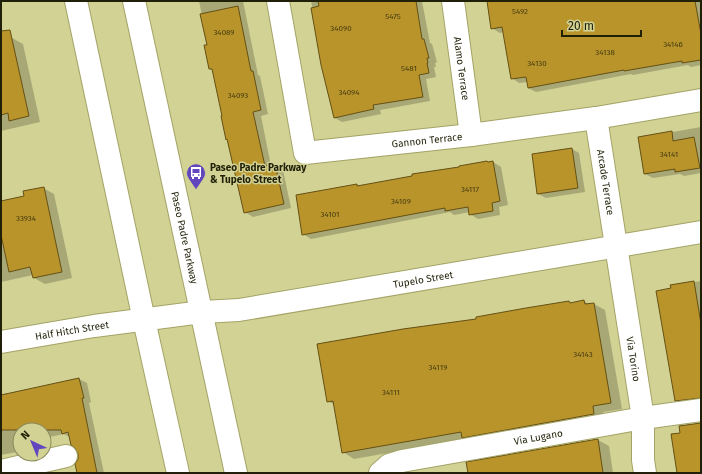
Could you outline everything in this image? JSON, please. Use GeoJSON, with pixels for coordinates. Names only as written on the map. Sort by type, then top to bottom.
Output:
{"type":"FeatureCollection","features":[{"type":"Feature","properties":{"kind":"street"},"geometry":{"type":"LineString","coordinates":[[76,1],[178,473]]}},
{"type":"Feature","properties":{"kind":"street","name":"Paseo Padre Parkway"},"geometry":{"type":"LineString","coordinates":[[134,1],[236,473]]}},
{"type":"Feature","properties":{"kind":"street","name":"Gannon Terrace"},"geometry":{"type":"LineString","coordinates":[[278,1],[305,154],[471,135],[596,118],[701,100]]}},
{"type":"Feature","properties":{"kind":"street","name":"Alamo Terrace"},"geometry":{"type":"LineString","coordinates":[[453,1],[471,135]]}},
{"type":"Feature","properties":{"kind":"street","name":"Arcade Terrace"},"geometry":{"type":"LineString","coordinates":[[596,118],[616,246]]}},
{"type":"Feature","properties":{"kind":"street","name":"Tupelo Street"},"geometry":{"type":"LineString","coordinates":[[144,320],[202,312],[239,310],[701,232]]}},
{"type":"Feature","properties":{"kind":"street","name":"Via Torino"},"geometry":{"type":"LineString","coordinates":[[616,246],[644,418],[643,460],[645,473]]}},
{"type":"Feature","properties":{"kind":"street","name":"Half Hitch Street"},"geometry":{"type":"LineString","coordinates":[[1,342],[89,327],[144,320]]}},
{"type":"Feature","properties":{"kind":"street","name":"Via Lugano"},"geometry":{"type":"LineString","coordinates":[[380,473],[389,465],[402,460],[644,418],[701,410]]}},
{"type":"Feature","properties":{"kind":"street"},"geometry":{"type":"LineString","coordinates":[[1,471],[66,456]]}},
{"type":"Feature","properties":{"kind":"building"},"geometry":{"type":"Polygon","coordinates":[[[318,1],[416,1],[422,39],[424,39],[429,58],[427,58],[427,63],[429,73],[419,75],[423,97],[373,105],[374,109],[334,118],[321,65],[311,8],[319,6],[318,1]]]}},
{"type":"Feature","properties":{"kind":"building"},"geometry":{"type":"Polygon","coordinates":[[[487,1],[695,1],[701,34],[701,60],[682,63],[682,61],[624,70],[528,88],[526,77],[511,79],[502,27],[491,29],[487,1]]]}},
{"type":"Feature","properties":{"kind":"building"},"geometry":{"type":"Polygon","coordinates":[[[238,6],[251,71],[253,71],[261,110],[253,112],[265,166],[275,164],[284,204],[244,213],[227,139],[226,140],[212,69],[209,69],[204,45],[207,45],[200,14],[238,6]]]}},
{"type":"Feature","properties":{"kind":"building"},"geometry":{"type":"Polygon","coordinates":[[[10,30],[29,116],[9,121],[8,113],[1,115],[1,31],[10,30]]]}},
{"type":"Feature","properties":{"kind":"building"},"geometry":{"type":"Polygon","coordinates":[[[672,131],[673,141],[694,137],[700,168],[675,172],[675,169],[644,174],[638,137],[672,131]]]}},
{"type":"Feature","properties":{"kind":"building"},"geometry":{"type":"Polygon","coordinates":[[[572,148],[578,188],[537,194],[532,154],[572,148]]]}},
{"type":"Feature","properties":{"kind":"building"},"geometry":{"type":"Polygon","coordinates":[[[493,161],[500,201],[492,203],[493,211],[469,215],[468,207],[445,211],[445,208],[302,235],[296,195],[357,184],[357,186],[412,176],[412,174],[493,161]]]}},
{"type":"Feature","properties":{"kind":"building"},"geometry":{"type":"Polygon","coordinates":[[[44,187],[62,272],[33,278],[30,267],[9,272],[1,235],[1,201],[24,196],[23,191],[44,187]]]}},
{"type":"Feature","properties":{"kind":"building"},"geometry":{"type":"Polygon","coordinates":[[[694,281],[701,324],[701,398],[675,401],[656,291],[671,288],[670,285],[694,281]]]}},
{"type":"Feature","properties":{"kind":"building"},"geometry":{"type":"Polygon","coordinates":[[[584,300],[585,304],[594,303],[611,403],[593,406],[594,414],[462,438],[461,432],[342,453],[333,401],[327,402],[317,344],[403,329],[476,319],[476,317],[526,308],[584,300]]]}},
{"type":"Feature","properties":{"kind":"building"},"geometry":{"type":"Polygon","coordinates":[[[79,378],[97,473],[77,473],[75,464],[78,459],[78,454],[75,448],[71,445],[68,432],[62,434],[61,430],[52,430],[52,422],[12,422],[12,430],[1,430],[1,395],[79,378]]]}},
{"type":"Feature","properties":{"kind":"building"},"geometry":{"type":"Polygon","coordinates":[[[701,423],[701,473],[677,473],[671,434],[680,433],[679,426],[701,423]]]}},
{"type":"Feature","properties":{"kind":"building"},"geometry":{"type":"Polygon","coordinates":[[[598,439],[603,473],[468,473],[466,462],[598,439]]]}},
{"type":"Feature","properties":{"kind":"place","name":"Paseo Padre Parkway & Tupelo Street"},"geometry":{"type":"Point","coordinates":[196,190]}}]}
